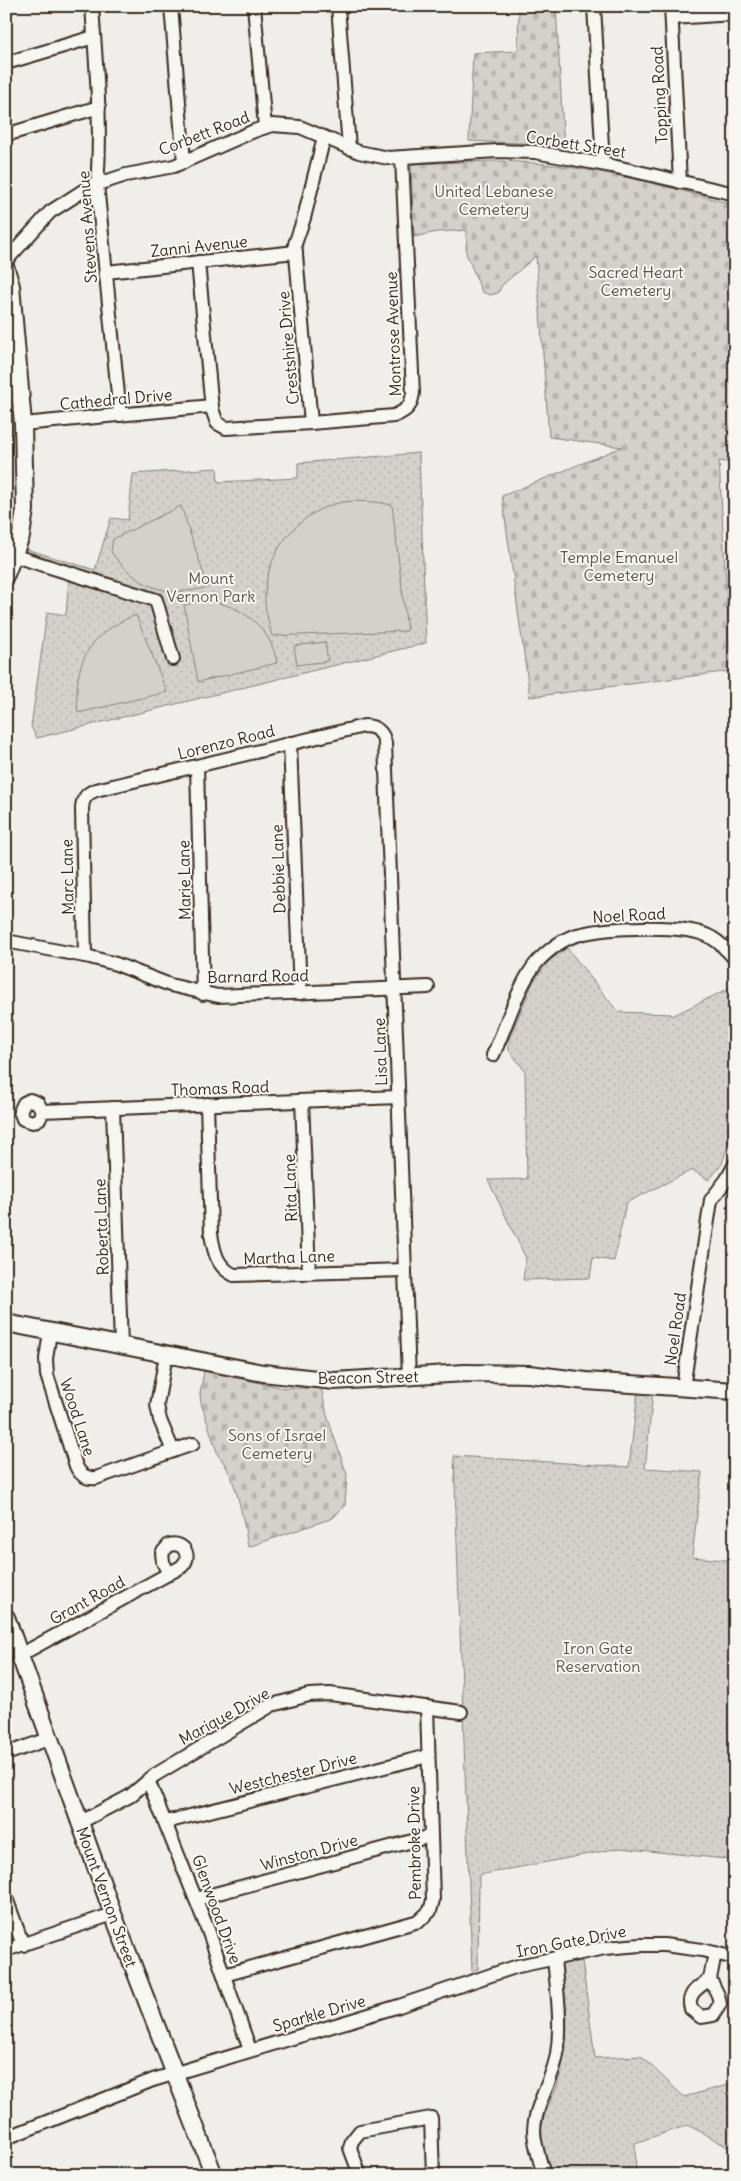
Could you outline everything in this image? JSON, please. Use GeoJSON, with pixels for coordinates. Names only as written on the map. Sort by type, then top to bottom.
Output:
{"type":"FeatureCollection","features":[{"type":"Feature","properties":{"kind":"main road"},"geometry":{"type":"LineString","coordinates":[[6,268],[11,286],[10,303],[23,424],[25,510],[21,536],[6,574]]}},
{"type":"Feature","properties":{"kind":"main road","name":"Beacon Street"},"geometry":{"type":"LineString","coordinates":[[6,1323],[263,1373],[334,1381],[409,1378],[465,1373],[529,1374],[586,1382],[735,1391]]}},
{"type":"Feature","properties":{"kind":"main road","name":"Mount Vernon Street"},"geometry":{"type":"LineString","coordinates":[[6,1617],[51,1738],[79,1823],[214,2175]]}},
{"type":"Feature","properties":{"kind":"street","name":"Stevens Avenue"},"geometry":{"type":"LineString","coordinates":[[92,6],[99,107],[100,154],[97,184],[120,415]]}},
{"type":"Feature","properties":{"kind":"street"},"geometry":{"type":"LineString","coordinates":[[171,6],[184,162]]}},
{"type":"Feature","properties":{"kind":"street"},"geometry":{"type":"LineString","coordinates":[[254,6],[265,127]]}},
{"type":"Feature","properties":{"kind":"street"},"geometry":{"type":"LineString","coordinates":[[338,6],[349,148]]}},
{"type":"Feature","properties":{"kind":"street"},"geometry":{"type":"LineString","coordinates":[[594,6],[602,164]]}},
{"type":"Feature","properties":{"kind":"street"},"geometry":{"type":"LineString","coordinates":[[672,12],[734,14]]}},
{"type":"Feature","properties":{"kind":"street","name":"Topping Road"},"geometry":{"type":"LineString","coordinates":[[672,12],[680,182]]}},
{"type":"Feature","properties":{"kind":"street"},"geometry":{"type":"LineString","coordinates":[[6,63],[94,37]]}},
{"type":"Feature","properties":{"kind":"street"},"geometry":{"type":"LineString","coordinates":[[9,134],[99,107]]}},
{"type":"Feature","properties":{"kind":"street","name":"Corbett Road"},"geometry":{"type":"LineString","coordinates":[[6,261],[50,212],[89,187],[126,175],[174,166],[272,125],[300,127],[349,148],[375,156],[406,157]]}},
{"type":"Feature","properties":{"kind":"street","name":"Crestshire Drive"},"geometry":{"type":"LineString","coordinates":[[198,262],[212,406],[217,423],[226,428],[312,423],[295,244],[304,218],[324,137]]}},
{"type":"Feature","properties":{"kind":"street","name":"Corbett Street"},"geometry":{"type":"LineString","coordinates":[[406,157],[511,150],[554,155],[602,164],[735,194]]}},
{"type":"Feature","properties":{"kind":"street","name":"Montrose Avenue"},"geometry":{"type":"LineString","coordinates":[[312,423],[394,416],[405,412],[411,406],[413,392],[406,157]]}},
{"type":"Feature","properties":{"kind":"street","name":"Zanni Avenue"},"geometry":{"type":"LineString","coordinates":[[106,272],[296,252]]}},
{"type":"Feature","properties":{"kind":"street","name":"Cathedral Drive"},"geometry":{"type":"LineString","coordinates":[[23,424],[212,406]]}},
{"type":"Feature","properties":{"kind":"street"},"geometry":{"type":"LineString","coordinates":[[14,556],[156,600],[173,660]]}},
{"type":"Feature","properties":{"kind":"street","name":"Lorenzo Road"},"geometry":{"type":"LineString","coordinates":[[85,797],[96,790],[364,726],[377,729]]}},
{"type":"Feature","properties":{"kind":"street","name":"Lisa Lane"},"geometry":{"type":"LineString","coordinates":[[377,729],[383,736],[385,743],[409,1378]]}},
{"type":"Feature","properties":{"kind":"street","name":"Debbie Lane"},"geometry":{"type":"LineString","coordinates":[[290,744],[300,993]]}},
{"type":"Feature","properties":{"kind":"street","name":"Marie Lane"},"geometry":{"type":"LineString","coordinates":[[197,766],[203,994]]}},
{"type":"Feature","properties":{"kind":"street","name":"Marc Lane"},"geometry":{"type":"LineString","coordinates":[[85,797],[82,809],[85,956]]}},
{"type":"Feature","properties":{"kind":"street","name":"Noel Road"},"geometry":{"type":"LineString","coordinates":[[493,1055],[524,983],[538,961],[555,945],[576,935],[626,929],[694,931],[712,938],[735,958]]}},
{"type":"Feature","properties":{"kind":"street","name":"Barnard Road"},"geometry":{"type":"LineString","coordinates":[[6,941],[116,964],[170,985],[218,996],[428,987]]}},
{"type":"Feature","properties":{"kind":"street","name":"Thomas Road"},"geometry":{"type":"LineString","coordinates":[[42,1111],[398,1097]]}},
{"type":"Feature","properties":{"kind":"street","name":"Rita Lane"},"geometry":{"type":"LineString","coordinates":[[302,1101],[309,1273]]}},
{"type":"Feature","properties":{"kind":"street","name":"Martha Lane"},"geometry":{"type":"LineString","coordinates":[[207,1104],[211,1234],[214,1250],[221,1268],[234,1275],[405,1270]]}},
{"type":"Feature","properties":{"kind":"street","name":"Roberta Lane"},"geometry":{"type":"LineString","coordinates":[[113,1108],[121,1346]]}},
{"type":"Feature","properties":{"kind":"street","name":"Noel Road"},"geometry":{"type":"LineString","coordinates":[[682,1388],[712,1200],[728,1179],[735,1164]]}},
{"type":"Feature","properties":{"kind":"street","name":"Wood Lane"},"geometry":{"type":"LineString","coordinates":[[50,1332],[46,1359],[47,1375],[76,1466],[81,1474],[90,1478],[96,1478],[193,1444]]}},
{"type":"Feature","properties":{"kind":"street"},"geometry":{"type":"LineString","coordinates":[[166,1354],[157,1406],[173,1451]]}},
{"type":"Feature","properties":{"kind":"street","name":"Grant Road"},"geometry":{"type":"LineString","coordinates":[[20,1655],[169,1574]]}},
{"type":"Feature","properties":{"kind":"street","name":"Marique Drive"},"geometry":{"type":"LineString","coordinates":[[79,1823],[130,1796],[148,1780],[272,1706],[292,1698],[330,1694],[461,1712]]}},
{"type":"Feature","properties":{"kind":"street","name":"Pembroke Drive"},"geometry":{"type":"LineString","coordinates":[[224,1975],[423,1918],[430,1910],[433,1900],[427,1707]]}},
{"type":"Feature","properties":{"kind":"street"},"geometry":{"type":"LineString","coordinates":[[6,1754],[51,1738]]}},
{"type":"Feature","properties":{"kind":"street","name":"Westchester Drive"},"geometry":{"type":"LineString","coordinates":[[166,1822],[428,1756]]}},
{"type":"Feature","properties":{"kind":"street","name":"Glenwood Drive"},"geometry":{"type":"LineString","coordinates":[[148,1780],[196,1899],[250,2050]]}},
{"type":"Feature","properties":{"kind":"street","name":"Winston Drive"},"geometry":{"type":"LineString","coordinates":[[196,1899],[431,1836]]}},
{"type":"Feature","properties":{"kind":"street"},"geometry":{"type":"LineString","coordinates":[[6,1898],[23,1945]]}},
{"type":"Feature","properties":{"kind":"street"},"geometry":{"type":"LineString","coordinates":[[6,1950],[113,1914]]}},
{"type":"Feature","properties":{"kind":"street","name":"Iron Gate Drive"},"geometry":{"type":"LineString","coordinates":[[473,1981],[518,1966],[605,1948],[664,1945],[735,1958]]}},
{"type":"Feature","properties":{"kind":"street"},"geometry":{"type":"LineString","coordinates":[[710,1979],[715,1953]]}},
{"type":"Feature","properties":{"kind":"street"},"geometry":{"type":"LineString","coordinates":[[544,2175],[534,2132],[538,2111],[552,2077],[558,2053],[559,2028],[554,1959]]}},
{"type":"Feature","properties":{"kind":"street","name":"Sparkle Drive"},"geometry":{"type":"LineString","coordinates":[[6,2138],[153,2080],[398,2006],[473,1981]]}},
{"type":"Feature","properties":{"kind":"street"},"geometry":{"type":"LineString","coordinates":[[360,2175],[350,2148],[352,2141],[360,2131],[431,2118],[433,2175]]}},
{"type":"Feature","properties":{"kind":"green space","name":"United Lebanese Cemetery"},"geometry":{"type":"Polygon","coordinates":[[[519,6],[556,6],[564,151],[540,144],[469,141],[473,53],[518,51],[519,6]]]}},
{"type":"Feature","properties":{"kind":"green space"},"geometry":{"type":"Polygon","coordinates":[[[493,161],[555,165],[615,175],[735,205],[735,463],[719,461],[731,671],[530,697],[502,496],[622,447],[549,437],[536,256],[502,285],[498,293],[490,295],[482,292],[466,253],[467,230],[437,232],[414,237],[411,164],[493,161]]]}},
{"type":"Feature","properties":{"kind":"green space","name":"Mount Vernon Park"},"geometry":{"type":"Polygon","coordinates":[[[419,453],[426,643],[37,738],[31,727],[47,612],[66,615],[69,578],[19,565],[26,549],[95,570],[111,518],[128,520],[133,474],[217,468],[218,482],[298,478],[298,463],[419,453]]]}},
{"type":"Feature","properties":{"kind":"green space"},"geometry":{"type":"Polygon","coordinates":[[[352,501],[392,505],[407,631],[272,636],[266,610],[265,594],[267,577],[281,545],[304,519],[319,510],[335,504],[352,501]]]}},
{"type":"Feature","properties":{"kind":"green space"},"geometry":{"type":"Polygon","coordinates":[[[181,506],[208,587],[178,591],[153,587],[131,574],[111,552],[113,539],[181,506]]]}},
{"type":"Feature","properties":{"kind":"green space"},"geometry":{"type":"Polygon","coordinates":[[[200,601],[227,605],[250,618],[268,637],[277,663],[198,682],[184,605],[200,601]]]}},
{"type":"Feature","properties":{"kind":"green space"},"geometry":{"type":"Polygon","coordinates":[[[136,615],[167,692],[78,713],[78,679],[81,665],[87,652],[106,631],[136,615]]]}},
{"type":"Feature","properties":{"kind":"green space"},"geometry":{"type":"Polygon","coordinates":[[[325,642],[328,661],[297,665],[294,646],[325,642]]]}},
{"type":"Feature","properties":{"kind":"green space"},"geometry":{"type":"Polygon","coordinates":[[[567,948],[618,1012],[671,1014],[672,1016],[734,986],[729,1141],[722,1164],[709,1180],[692,1170],[626,1203],[614,1261],[593,1258],[590,1278],[523,1280],[526,1258],[488,1180],[527,1179],[525,1071],[509,1050],[509,1039],[534,980],[549,961],[567,948]]]}},
{"type":"Feature","properties":{"kind":"green space","name":"Sons of Israel Cemetery"},"geometry":{"type":"Polygon","coordinates":[[[204,1371],[284,1388],[321,1388],[328,1419],[347,1475],[345,1505],[333,1518],[248,1547],[234,1486],[230,1474],[218,1455],[201,1403],[200,1394],[204,1371]]]}},
{"type":"Feature","properties":{"kind":"green space","name":"Iron Gate Reservation"},"geometry":{"type":"Polygon","coordinates":[[[638,1391],[653,1392],[645,1468],[702,1472],[692,1557],[735,1561],[735,1860],[620,1848],[479,1875],[478,1969],[472,1971],[454,1456],[629,1467],[638,1391]]]}},
{"type":"Feature","properties":{"kind":"green space"},"geometry":{"type":"Polygon","coordinates":[[[582,1961],[595,2058],[641,2056],[684,2097],[735,2083],[735,2151],[688,2125],[635,2143],[636,2175],[551,2175],[543,2149],[541,2134],[545,2114],[558,2083],[565,2053],[567,2025],[561,1968],[564,1964],[582,1961]]]}},
{"type":"Feature","properties":{"kind":"park label","name":"Sacred Heart Cemetery"},"geometry":{"type":"Point","coordinates":[636,281]}},
{"type":"Feature","properties":{"kind":"park label","name":"Temple Emanuel Cemetery"},"geometry":{"type":"Point","coordinates":[619,566]}}]}
